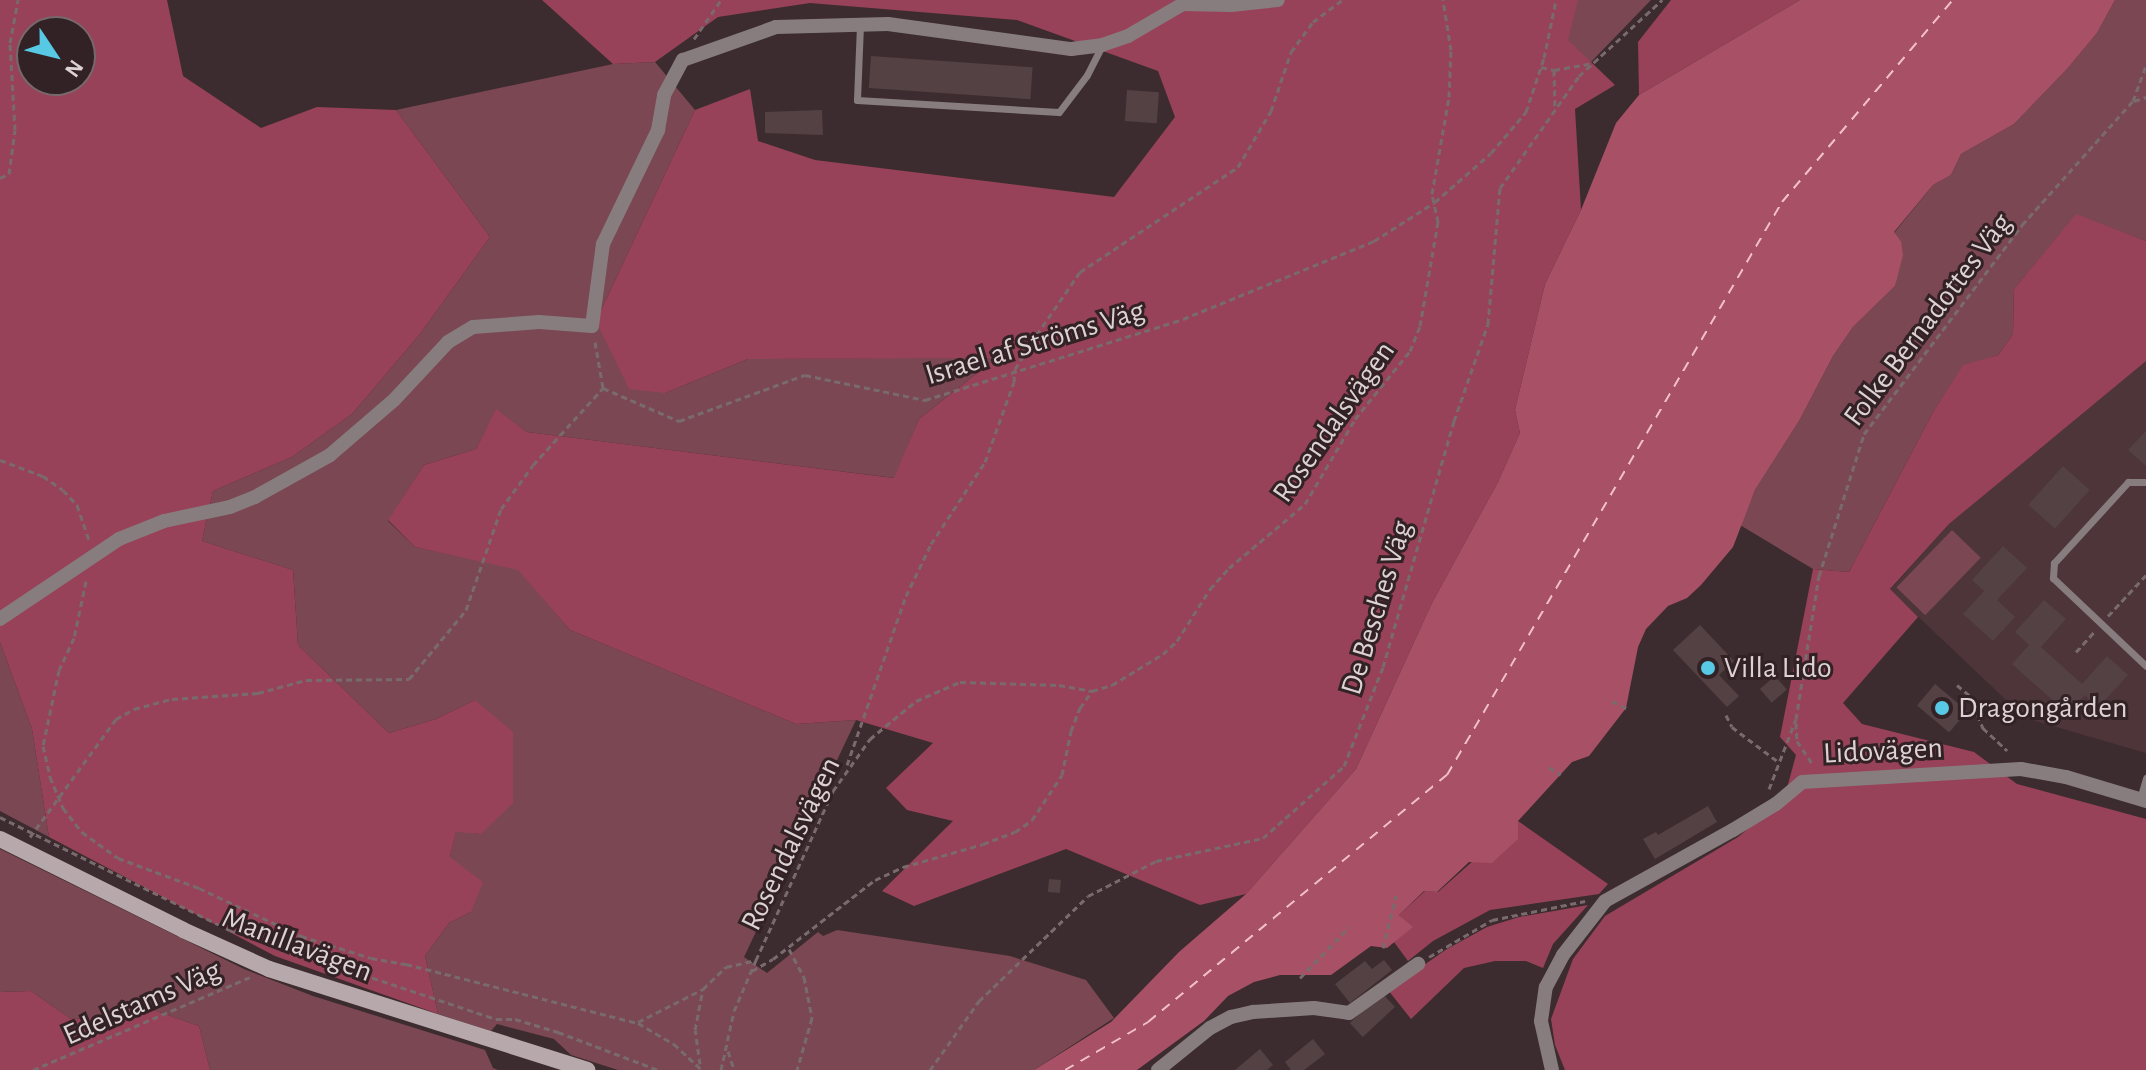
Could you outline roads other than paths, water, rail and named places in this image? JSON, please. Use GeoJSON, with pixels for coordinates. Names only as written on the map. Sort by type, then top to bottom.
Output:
{"type":"FeatureCollection","features":[{"type":"Feature","properties":{"kind":"street"},"geometry":{"type":"LineString","coordinates":[[0,619],[92,556],[141,529],[255,497],[330,455],[394,400],[448,342],[473,327],[539,322],[592,326],[603,244],[658,130],[664,95],[683,60],[776,27],[888,24],[1071,49],[1102,45],[1128,36],[1183,4],[1231,5],[1278,0]]}},
{"type":"Feature","properties":{"kind":"street","name":"Lidovägen"},"geometry":{"type":"LineString","coordinates":[[1552,1070],[1541,1021],[1546,987],[1563,955],[1605,901],[1776,804],[1802,782],[2021,769],[2066,777],[2143,800]]}},
{"type":"Feature","properties":{"kind":"street","name":"Manillavägen"},"geometry":{"type":"LineString","coordinates":[[0,839],[269,969],[587,1070]]}},
{"type":"Feature","properties":{"kind":"street"},"geometry":{"type":"LineString","coordinates":[[1158,1070],[1210,1028],[1231,1017],[1253,1012],[1314,1008],[1349,1013],[1418,964]]}},
{"type":"Feature","properties":{"kind":"lane"},"geometry":{"type":"LineString","coordinates":[[860,25],[857,100],[1059,112],[1087,75],[1102,45]]}},
{"type":"Feature","properties":{"kind":"lane"},"geometry":{"type":"LineString","coordinates":[[2146,482],[2128,482],[2054,563],[2053,578],[2146,666]]}},
{"type":"Feature","properties":{"kind":"lane"},"geometry":{"type":"LineString","coordinates":[[2143,800],[2146,778]]}},
{"type":"Feature","properties":{"kind":"place","name":"Villa Lido"},"geometry":{"type":"Point","coordinates":[1708,668]}},
{"type":"Feature","properties":{"kind":"place","name":"Dragongården"},"geometry":{"type":"Point","coordinates":[1942,708]}}]}
